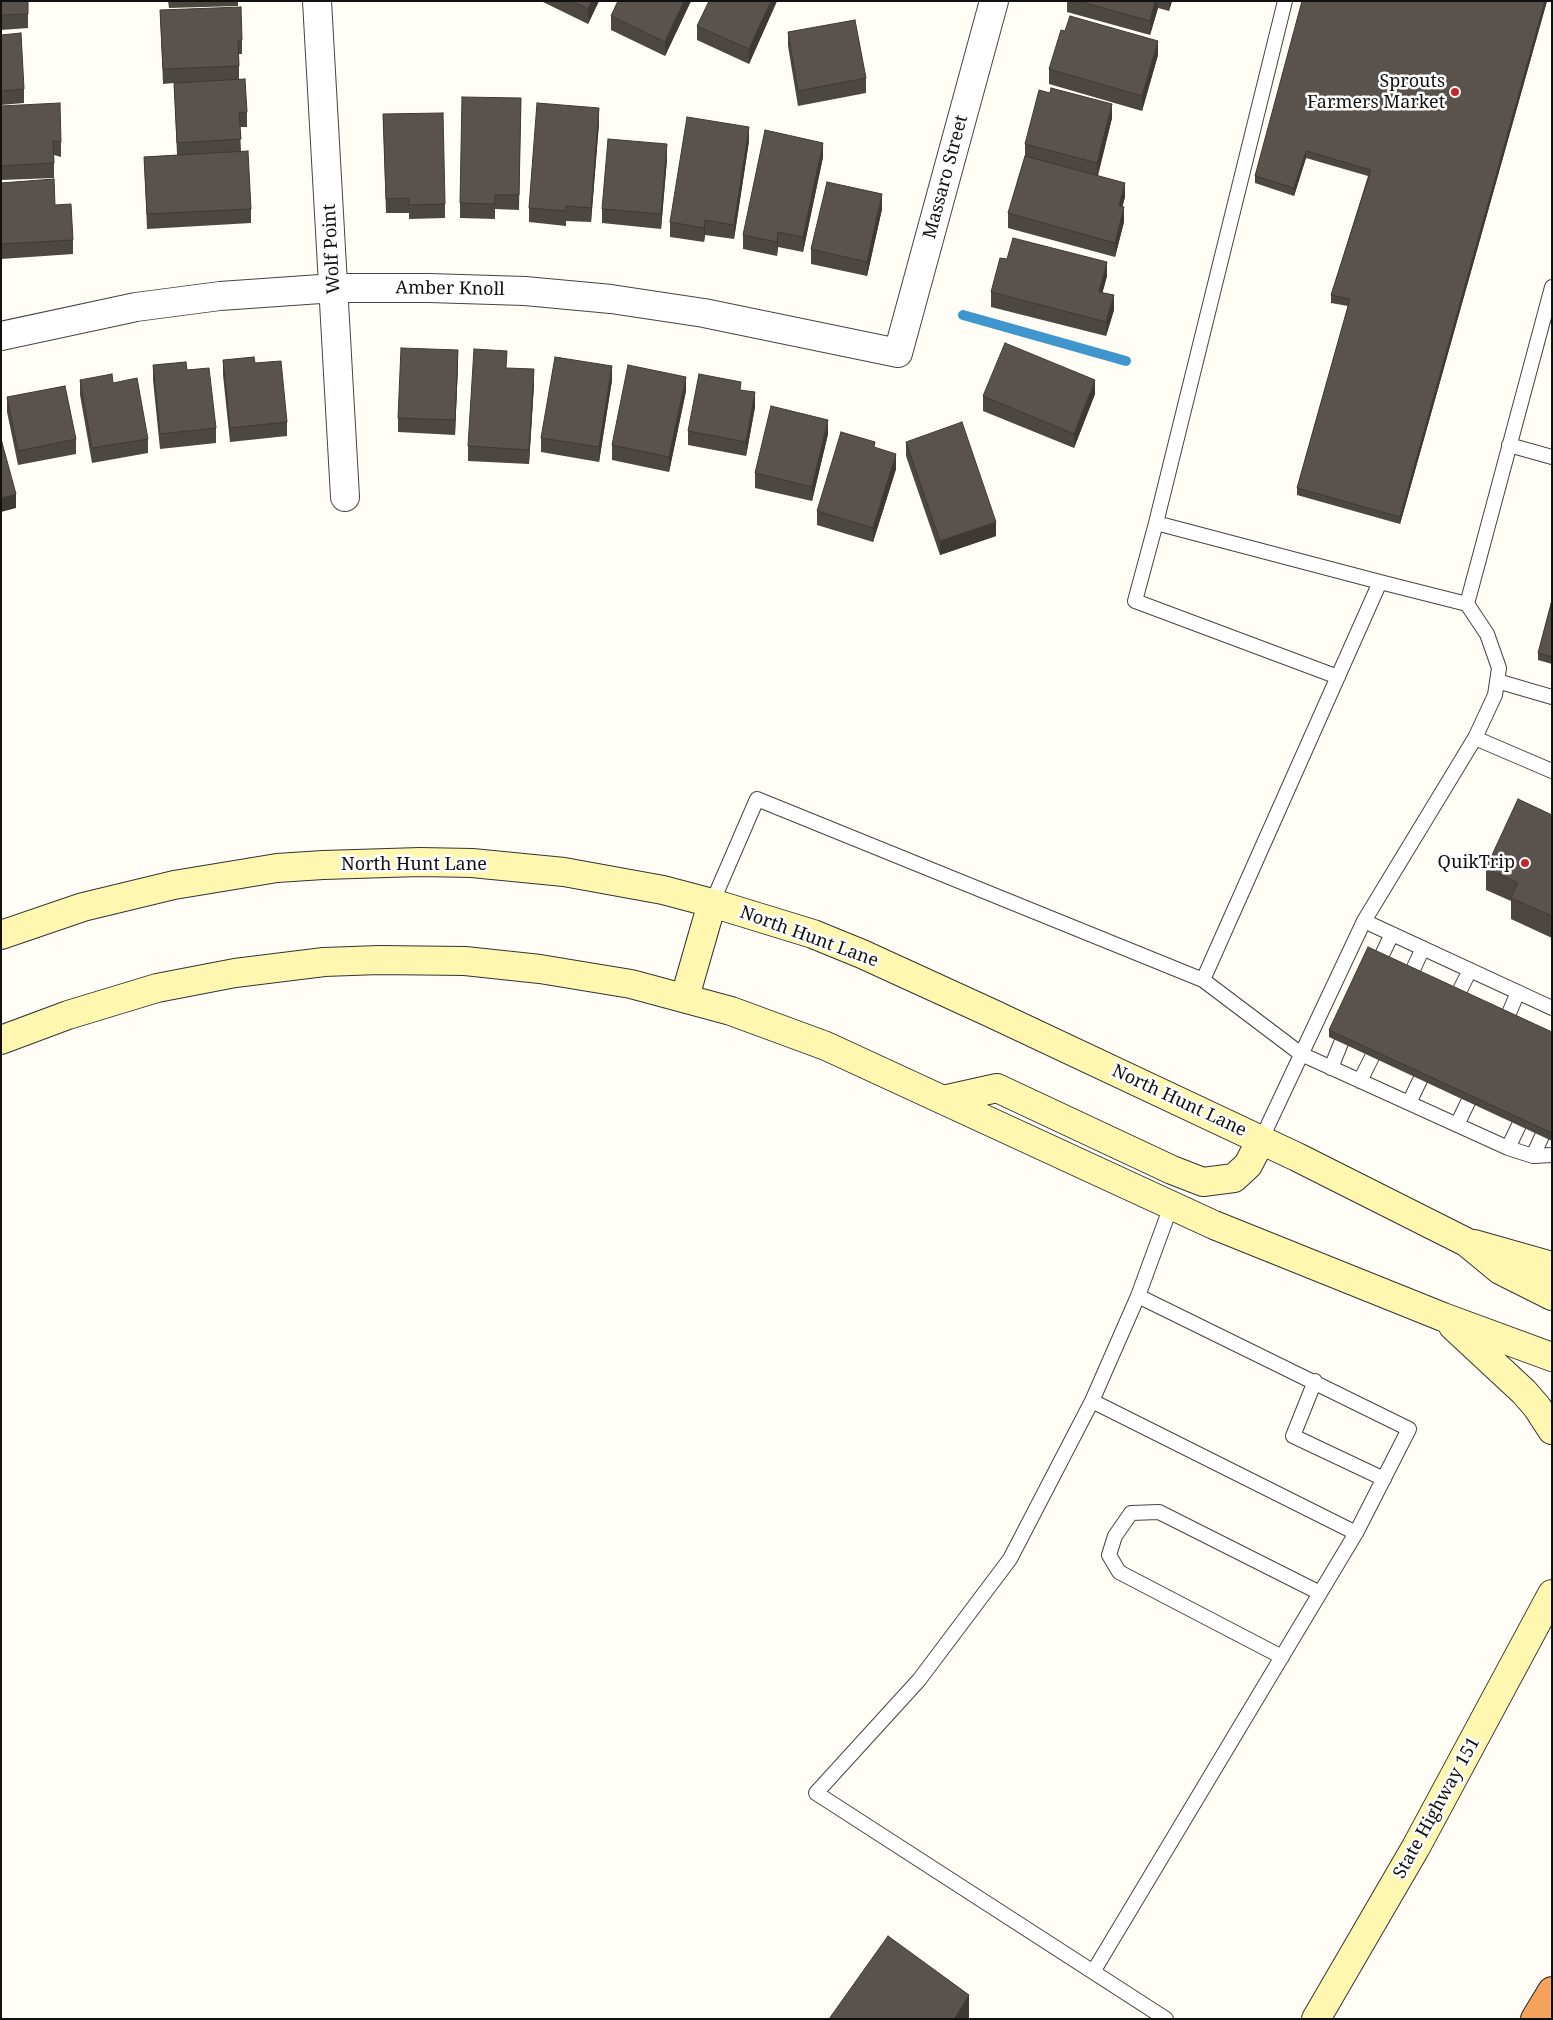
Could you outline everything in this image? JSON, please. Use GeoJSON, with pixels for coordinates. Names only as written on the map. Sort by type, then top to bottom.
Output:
{"type":"FeatureCollection","features":[{"type":"Feature","properties":{"kind":"highway"},"geometry":{"type":"LineString","coordinates":[[1535,2019],[1552,1991]]}},
{"type":"Feature","properties":{"kind":"main road","name":"North Hunt Lane"},"geometry":{"type":"LineString","coordinates":[[1,935],[83,907],[174,885],[277,868],[370,862],[472,863],[547,870],[609,879],[663,890],[813,934],[862,954],[1260,1140],[1466,1242],[1500,1270],[1552,1296]]}},
{"type":"Feature","properties":{"kind":"main road"},"geometry":{"type":"LineString","coordinates":[[685,997],[712,903]]}},
{"type":"Feature","properties":{"kind":"main road"},"geometry":{"type":"LineString","coordinates":[[1,1040],[68,1015],[157,988],[235,973],[324,962],[426,960],[497,964],[588,976],[630,984],[685,997],[739,1014],[817,1043],[1171,1206],[1272,1250],[1443,1317],[1552,1357]]}},
{"type":"Feature","properties":{"kind":"main road"},"geometry":{"type":"LineString","coordinates":[[943,1100],[997,1088],[1172,1170],[1203,1182],[1234,1178],[1248,1165],[1260,1140]]}},
{"type":"Feature","properties":{"kind":"main road"},"geometry":{"type":"LineString","coordinates":[[1466,1242],[1552,1266]]}},
{"type":"Feature","properties":{"kind":"main road"},"geometry":{"type":"LineString","coordinates":[[1443,1317],[1524,1392],[1538,1407],[1552,1430]]}},
{"type":"Feature","properties":{"kind":"main road","name":"State Highway 151"},"geometry":{"type":"LineString","coordinates":[[1316,2019],[1416,1847],[1552,1594]]}},
{"type":"Feature","properties":{"kind":"street","name":"Wolf Point"},"geometry":{"type":"LineString","coordinates":[[317,1],[335,288],[345,497]]}},
{"type":"Feature","properties":{"kind":"street","name":"Massaro Street"},"geometry":{"type":"LineString","coordinates":[[898,353],[987,3]]}},
{"type":"Feature","properties":{"kind":"street","name":"Amber Knoll"},"geometry":{"type":"LineString","coordinates":[[1,336],[136,307],[229,296],[335,288],[394,288],[515,291],[610,299],[704,313],[898,353]]}},
{"type":"Feature","properties":{"kind":"lane"},"geometry":{"type":"LineString","coordinates":[[1285,1],[1135,601],[1338,677]]}},
{"type":"Feature","properties":{"kind":"lane"},"geometry":{"type":"LineString","coordinates":[[1467,604],[1552,287]]}},
{"type":"Feature","properties":{"kind":"lane"},"geometry":{"type":"LineString","coordinates":[[1509,445],[1552,457]]}},
{"type":"Feature","properties":{"kind":"lane"},"geometry":{"type":"LineString","coordinates":[[1156,523],[1467,604],[1487,634],[1499,668],[1496,695],[1474,738],[1364,922],[1260,1140]]}},
{"type":"Feature","properties":{"kind":"lane"},"geometry":{"type":"LineString","coordinates":[[1203,980],[1380,582]]}},
{"type":"Feature","properties":{"kind":"lane"},"geometry":{"type":"LineString","coordinates":[[1497,682],[1552,697]]}},
{"type":"Feature","properties":{"kind":"lane"},"geometry":{"type":"LineString","coordinates":[[1474,738],[1552,771]]}},
{"type":"Feature","properties":{"kind":"lane"},"geometry":{"type":"LineString","coordinates":[[712,903],[757,799],[1203,980],[1301,1054],[1508,1148],[1533,1156],[1552,1155]]}},
{"type":"Feature","properties":{"kind":"lane"},"geometry":{"type":"LineString","coordinates":[[1364,922],[1552,1008]]}},
{"type":"Feature","properties":{"kind":"lane"},"geometry":{"type":"LineString","coordinates":[[1380,959],[1392,934]]}},
{"type":"Feature","properties":{"kind":"lane"},"geometry":{"type":"LineString","coordinates":[[1411,974],[1423,948]]}},
{"type":"Feature","properties":{"kind":"lane"},"geometry":{"type":"LineString","coordinates":[[1457,996],[1470,970]]}},
{"type":"Feature","properties":{"kind":"lane"},"geometry":{"type":"LineString","coordinates":[[1507,1018],[1518,992]]}},
{"type":"Feature","properties":{"kind":"lane"},"geometry":{"type":"LineString","coordinates":[[1331,1068],[1341,1043]]}},
{"type":"Feature","properties":{"kind":"lane"},"geometry":{"type":"LineString","coordinates":[[1360,1081],[1372,1057]]}},
{"type":"Feature","properties":{"kind":"lane"},"geometry":{"type":"LineString","coordinates":[[1409,1103],[1420,1080]]}},
{"type":"Feature","properties":{"kind":"lane"},"geometry":{"type":"LineString","coordinates":[[1457,1125],[1468,1102]]}},
{"type":"Feature","properties":{"kind":"lane"},"geometry":{"type":"LineString","coordinates":[[1508,1148],[1519,1125]]}},
{"type":"Feature","properties":{"kind":"lane"},"geometry":{"type":"LineString","coordinates":[[1533,1156],[1542,1136]]}},
{"type":"Feature","properties":{"kind":"lane"},"geometry":{"type":"LineString","coordinates":[[1166,2019],[816,1793],[919,1680],[1010,1559],[1092,1401],[1138,1296],[1171,1206]]}},
{"type":"Feature","properties":{"kind":"lane"},"geometry":{"type":"LineString","coordinates":[[1092,1972],[1356,1533],[1409,1429],[1138,1296]]}},
{"type":"Feature","properties":{"kind":"lane"},"geometry":{"type":"LineString","coordinates":[[1314,1382],[1293,1436],[1384,1479]]}},
{"type":"Feature","properties":{"kind":"lane"},"geometry":{"type":"LineString","coordinates":[[1092,1401],[1356,1533]]}},
{"type":"Feature","properties":{"kind":"lane"},"geometry":{"type":"LineString","coordinates":[[1282,1657],[1118,1572],[1109,1555],[1115,1536],[1131,1513],[1159,1512],[1320,1593]]}},
{"type":"Feature","properties":{"kind":"building"},"geometry":{"type":"Polygon","coordinates":[[[1,1],[28,1],[28,14],[1,15],[1,1]]]}},
{"type":"Feature","properties":{"kind":"building"},"geometry":{"type":"Polygon","coordinates":[[[571,1],[592,1],[588,9],[571,1]]]}},
{"type":"Feature","properties":{"kind":"building"},"geometry":{"type":"Polygon","coordinates":[[[618,1],[684,1],[665,42],[611,16],[618,1]]]}},
{"type":"Feature","properties":{"kind":"building"},"geometry":{"type":"Polygon","coordinates":[[[709,1],[771,1],[749,49],[697,26],[709,1]]]}},
{"type":"Feature","properties":{"kind":"building"},"geometry":{"type":"Polygon","coordinates":[[[1078,1],[1155,1],[1150,21],[1078,1]]]}},
{"type":"Feature","properties":{"kind":"building"},"geometry":{"type":"Polygon","coordinates":[[[1302,1],[1545,1],[1400,517],[1297,488],[1350,299],[1331,295],[1371,170],[1306,151],[1294,188],[1255,176],[1302,1]]]}},
{"type":"Feature","properties":{"kind":"building"},"geometry":{"type":"Polygon","coordinates":[[[241,7],[242,40],[238,40],[239,66],[163,69],[160,10],[241,7]]]}},
{"type":"Feature","properties":{"kind":"building"},"geometry":{"type":"Polygon","coordinates":[[[1070,16],[1158,41],[1142,96],[1049,69],[1061,30],[1065,31],[1070,16]]]}},
{"type":"Feature","properties":{"kind":"building"},"geometry":{"type":"Polygon","coordinates":[[[855,20],[866,78],[798,91],[788,32],[855,20]]]}},
{"type":"Feature","properties":{"kind":"building"},"geometry":{"type":"Polygon","coordinates":[[[21,33],[24,89],[1,91],[1,35],[21,33]]]}},
{"type":"Feature","properties":{"kind":"building"},"geometry":{"type":"Polygon","coordinates":[[[245,79],[247,112],[239,113],[241,139],[177,143],[174,83],[245,79]]]}},
{"type":"Feature","properties":{"kind":"building"},"geometry":{"type":"Polygon","coordinates":[[[1051,88],[1112,104],[1097,163],[1025,144],[1039,90],[1050,93],[1051,88]]]}},
{"type":"Feature","properties":{"kind":"building"},"geometry":{"type":"Polygon","coordinates":[[[462,97],[521,98],[519,195],[495,195],[495,204],[460,203],[462,97]]]}},
{"type":"Feature","properties":{"kind":"building"},"geometry":{"type":"Polygon","coordinates":[[[60,103],[61,142],[53,141],[54,163],[1,166],[1,106],[60,103]]]}},
{"type":"Feature","properties":{"kind":"building"},"geometry":{"type":"Polygon","coordinates":[[[537,103],[599,108],[591,208],[566,206],[566,211],[529,208],[537,103]]]}},
{"type":"Feature","properties":{"kind":"building"},"geometry":{"type":"Polygon","coordinates":[[[443,113],[445,204],[409,205],[409,198],[386,199],[383,114],[443,113]]]}},
{"type":"Feature","properties":{"kind":"building"},"geometry":{"type":"Polygon","coordinates":[[[687,117],[749,127],[734,225],[705,220],[704,228],[670,222],[687,117]]]}},
{"type":"Feature","properties":{"kind":"building"},"geometry":{"type":"Polygon","coordinates":[[[765,130],[823,143],[803,237],[778,232],[777,242],[743,235],[765,130]]]}},
{"type":"Feature","properties":{"kind":"building"},"geometry":{"type":"Polygon","coordinates":[[[608,139],[667,144],[661,214],[602,209],[608,139]]]}},
{"type":"Feature","properties":{"kind":"building"},"geometry":{"type":"Polygon","coordinates":[[[248,151],[251,209],[147,214],[144,157],[248,151]]]}},
{"type":"Feature","properties":{"kind":"building"},"geometry":{"type":"Polygon","coordinates":[[[1025,156],[1125,183],[1119,206],[1124,207],[1115,243],[1008,213],[1025,156]]]}},
{"type":"Feature","properties":{"kind":"building"},"geometry":{"type":"Polygon","coordinates":[[[54,179],[55,205],[71,204],[73,240],[1,244],[1,183],[54,179]]]}},
{"type":"Feature","properties":{"kind":"building"},"geometry":{"type":"Polygon","coordinates":[[[827,182],[882,194],[867,262],[811,249],[827,182]]]}},
{"type":"Feature","properties":{"kind":"building"},"geometry":{"type":"Polygon","coordinates":[[[1013,238],[1107,262],[1099,292],[1114,295],[1106,322],[991,292],[1000,258],[1007,259],[1013,238]]]}},
{"type":"Feature","properties":{"kind":"building"},"geometry":{"type":"Polygon","coordinates":[[[1005,343],[1095,380],[1074,434],[983,396],[1005,343]]]}},
{"type":"Feature","properties":{"kind":"building"},"geometry":{"type":"Polygon","coordinates":[[[401,348],[458,350],[455,420],[398,418],[401,348]]]}},
{"type":"Feature","properties":{"kind":"building"},"geometry":{"type":"Polygon","coordinates":[[[474,349],[507,351],[506,368],[534,369],[529,450],[468,446],[474,349]]]}},
{"type":"Feature","properties":{"kind":"building"},"geometry":{"type":"Polygon","coordinates":[[[254,357],[255,363],[281,361],[287,422],[230,428],[223,360],[254,357]]]}},
{"type":"Feature","properties":{"kind":"building"},"geometry":{"type":"Polygon","coordinates":[[[555,357],[612,366],[599,447],[541,438],[555,357]]]}},
{"type":"Feature","properties":{"kind":"building"},"geometry":{"type":"Polygon","coordinates":[[[186,362],[187,370],[209,368],[216,428],[160,434],[153,365],[186,362]]]}},
{"type":"Feature","properties":{"kind":"building"},"geometry":{"type":"Polygon","coordinates":[[[628,365],[686,377],[669,457],[612,445],[628,365]]]}},
{"type":"Feature","properties":{"kind":"building"},"geometry":{"type":"Polygon","coordinates":[[[112,374],[113,383],[137,378],[148,439],[92,448],[80,380],[112,374]]]}},
{"type":"Feature","properties":{"kind":"building"},"geometry":{"type":"Polygon","coordinates":[[[699,374],[741,382],[740,390],[755,392],[746,442],[688,431],[699,374]]]}},
{"type":"Feature","properties":{"kind":"building"},"geometry":{"type":"Polygon","coordinates":[[[65,386],[76,439],[18,451],[7,397],[65,386]]]}},
{"type":"Feature","properties":{"kind":"building"},"geometry":{"type":"Polygon","coordinates":[[[771,406],[828,420],[812,487],[755,473],[771,406]]]}},
{"type":"Feature","properties":{"kind":"building"},"geometry":{"type":"Polygon","coordinates":[[[962,422],[996,522],[940,541],[906,442],[962,422]]]}},
{"type":"Feature","properties":{"kind":"building"},"geometry":{"type":"Polygon","coordinates":[[[841,432],[875,442],[874,447],[896,454],[873,528],[817,511],[841,432]]]}},
{"type":"Feature","properties":{"kind":"building"},"geometry":{"type":"Polygon","coordinates":[[[1,439],[16,494],[1,498],[1,439]]]}},
{"type":"Feature","properties":{"kind":"building"},"geometry":{"type":"Polygon","coordinates":[[[1552,600],[1552,657],[1538,653],[1552,600]]]}},
{"type":"Feature","properties":{"kind":"building","name":"QuikTrip"},"geometry":{"type":"Polygon","coordinates":[[[1518,799],[1552,815],[1552,916],[1511,898],[1518,883],[1486,868],[1518,799]]]}},
{"type":"Feature","properties":{"kind":"building"},"geometry":{"type":"Polygon","coordinates":[[[1368,947],[1552,1032],[1552,1133],[1329,1030],[1368,947]]]}},
{"type":"Feature","properties":{"kind":"building"},"geometry":{"type":"Polygon","coordinates":[[[888,1936],[969,1995],[954,2019],[829,2019],[888,1936]]]}},
{"type":"Feature","properties":{"kind":"waterway"},"geometry":{"type":"LineString","coordinates":[[963,315],[1126,361]]}},
{"type":"Feature","properties":{"kind":"place","name":"Sprouts Farmers Market"},"geometry":{"type":"Point","coordinates":[1455,92]}},
{"type":"Feature","properties":{"kind":"place","name":"QuikTrip"},"geometry":{"type":"Point","coordinates":[1525,863]}}]}
